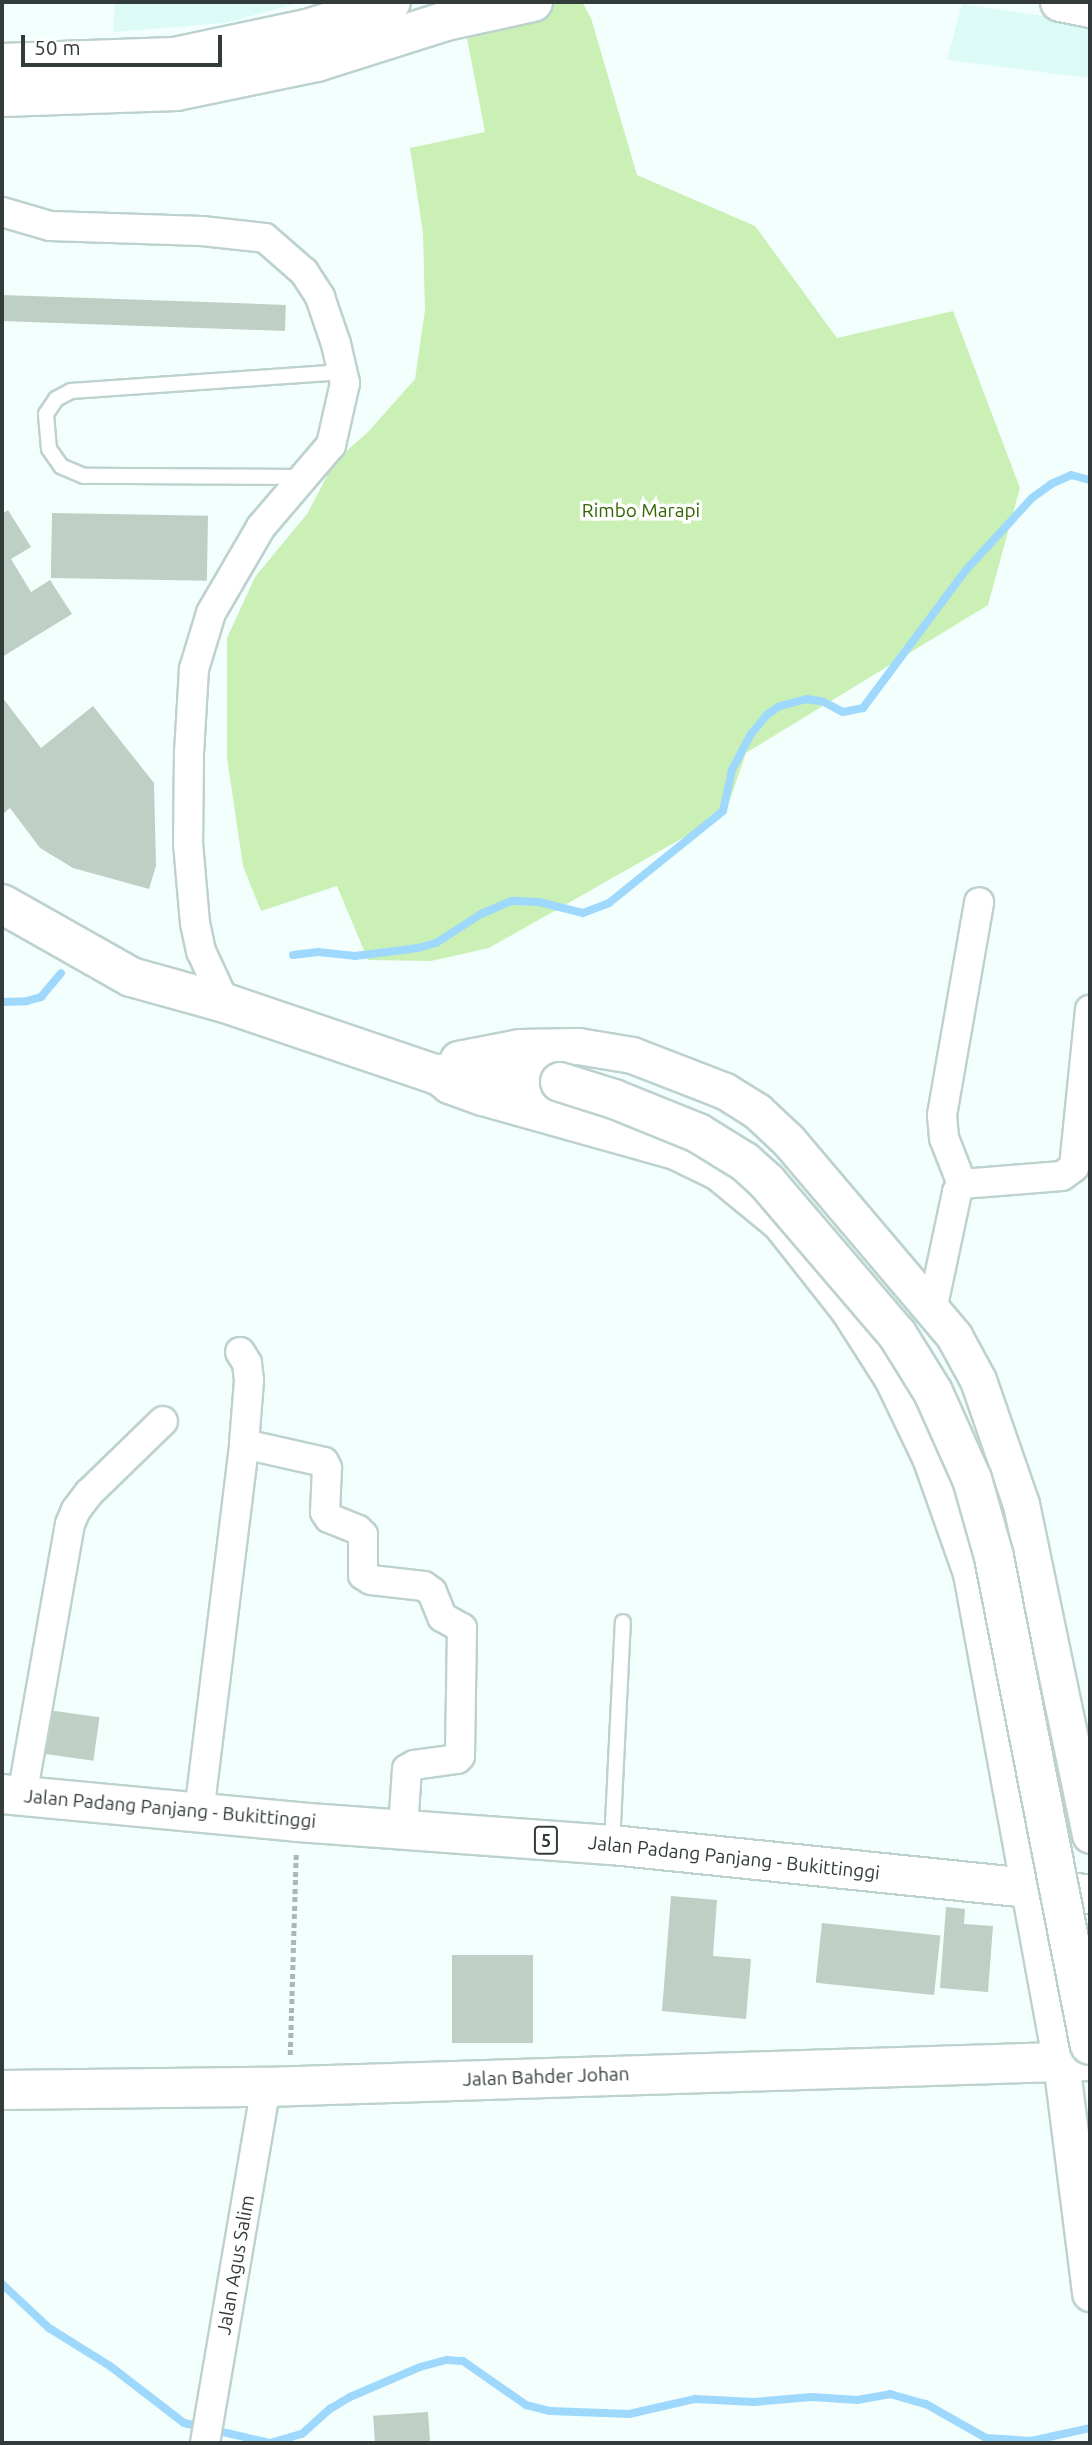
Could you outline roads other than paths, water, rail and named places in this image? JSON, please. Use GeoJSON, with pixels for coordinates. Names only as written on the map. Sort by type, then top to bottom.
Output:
{"type":"FeatureCollection","features":[{"type":"Feature","properties":{"kind":"main road"},"geometry":{"type":"LineString","coordinates":[[2,97],[177,92],[317,62],[433,25],[533,2]]}},
{"type":"Feature","properties":{"kind":"main road"},"geometry":{"type":"LineString","coordinates":[[1059,2],[1090,8]]}},
{"type":"Feature","properties":{"kind":"main road"},"geometry":{"type":"LineString","coordinates":[[2,62],[174,57],[307,29],[377,4]]}},
{"type":"Feature","properties":{"kind":"main road"},"geometry":{"type":"LineString","coordinates":[[2,904],[131,977],[432,1066],[560,1074],[679,1108],[752,1147],[844,1242],[908,1318],[932,1354],[974,1435],[1012,1552],[1090,1954]]}},
{"type":"Feature","properties":{"kind":"main road"},"geometry":{"type":"LineString","coordinates":[[560,1074],[698,1133],[745,1162],[767,1182],[897,1334],[933,1392],[972,1479],[994,1557],[1081,2056]]}},
{"type":"Feature","properties":{"kind":"main road","name":"Jalan Padang Panjang - Bukittinggi"},"geometry":{"type":"LineString","coordinates":[[12,1795],[296,1822],[612,1845],[1090,1894]]}},
{"type":"Feature","properties":{"kind":"main road","name":"Jalan Bahder Johan"},"geometry":{"type":"LineString","coordinates":[[2,2090],[277,2086],[1081,2056]]}},
{"type":"Feature","properties":{"kind":"street"},"geometry":{"type":"LineString","coordinates":[[2,212],[50,226],[202,231],[265,238],[304,272],[320,297],[343,372],[345,383],[331,445],[261,527],[211,612],[194,669],[189,753],[188,843],[195,923],[201,951],[225,1003]]}},
{"type":"Feature","properties":{"kind":"street"},"geometry":{"type":"LineString","coordinates":[[962,1184],[944,1138],[942,1115],[979,902]]}},
{"type":"Feature","properties":{"kind":"street"},"geometry":{"type":"LineString","coordinates":[[962,1184],[1062,1176],[1074,1167],[1090,1010]]}},
{"type":"Feature","properties":{"kind":"street"},"geometry":{"type":"LineString","coordinates":[[432,1066],[519,1048],[578,1046],[632,1055],[725,1091],[757,1111],[788,1140],[954,1336],[978,1380],[1021,1504],[1090,1835]]}},
{"type":"Feature","properties":{"kind":"street"},"geometry":{"type":"LineString","coordinates":[[432,1066],[449,1085],[482,1097],[675,1151],[718,1172],[780,1223],[848,1309],[892,1378],[930,1457],[971,1573],[1028,1887],[1081,2056],[1090,2293]]}},
{"type":"Feature","properties":{"kind":"street"},"geometry":{"type":"LineString","coordinates":[[932,1310],[957,1192],[962,1184]]}},
{"type":"Feature","properties":{"kind":"street"},"geometry":{"type":"LineString","coordinates":[[199,1813],[244,1444],[249,1380],[247,1363],[240,1352]]}},
{"type":"Feature","properties":{"kind":"street"},"geometry":{"type":"LineString","coordinates":[[12,1795],[70,1524],[76,1510],[89,1493],[163,1421]]}},
{"type":"Feature","properties":{"kind":"street"},"geometry":{"type":"LineString","coordinates":[[244,1444],[324,1462],[327,1468],[325,1512],[329,1518],[358,1530],[363,1535],[363,1575],[371,1580],[424,1586],[432,1592],[442,1617],[463,1628],[460,1756],[457,1759],[414,1765],[407,1769],[403,1828]]}},
{"type":"Feature","properties":{"kind":"street","name":"Jalan Agus Salim"},"geometry":{"type":"LineString","coordinates":[[205,2443],[277,2086]]}},
{"type":"Feature","properties":{"kind":"lane"},"geometry":{"type":"LineString","coordinates":[[304,477],[84,475],[61,466],[49,449],[46,415],[56,399],[71,391],[343,372]]}},
{"type":"Feature","properties":{"kind":"lane"},"geometry":{"type":"LineString","coordinates":[[612,1845],[623,1622]]}},
{"type":"Feature","properties":{"kind":"waterway"},"geometry":{"type":"LineString","coordinates":[[293,955],[318,952],[355,956],[418,948],[436,943],[481,914],[512,901],[539,902],[583,913],[609,903],[723,811],[732,770],[751,734],[768,714],[780,706],[806,699],[824,702],[843,712],[863,708],[966,570],[1032,498],[1051,484],[1071,475],[1090,480]]}},
{"type":"Feature","properties":{"kind":"waterway"},"geometry":{"type":"LineString","coordinates":[[2,1002],[27,1001],[41,997],[61,973]]}},
{"type":"Feature","properties":{"kind":"waterway"},"geometry":{"type":"LineString","coordinates":[[2,2284],[49,2328],[110,2366],[184,2423],[270,2443],[302,2434],[330,2409],[350,2397],[420,2367],[447,2360],[463,2361],[526,2405],[550,2411],[629,2414],[695,2399],[754,2402],[812,2397],[857,2400],[890,2394],[926,2404],[986,2438],[1031,2441],[1090,2428]]}},
{"type":"Feature","properties":{"kind":"park label","name":"Rimbo Marapi"},"geometry":{"type":"Point","coordinates":[641,511]}}]}
